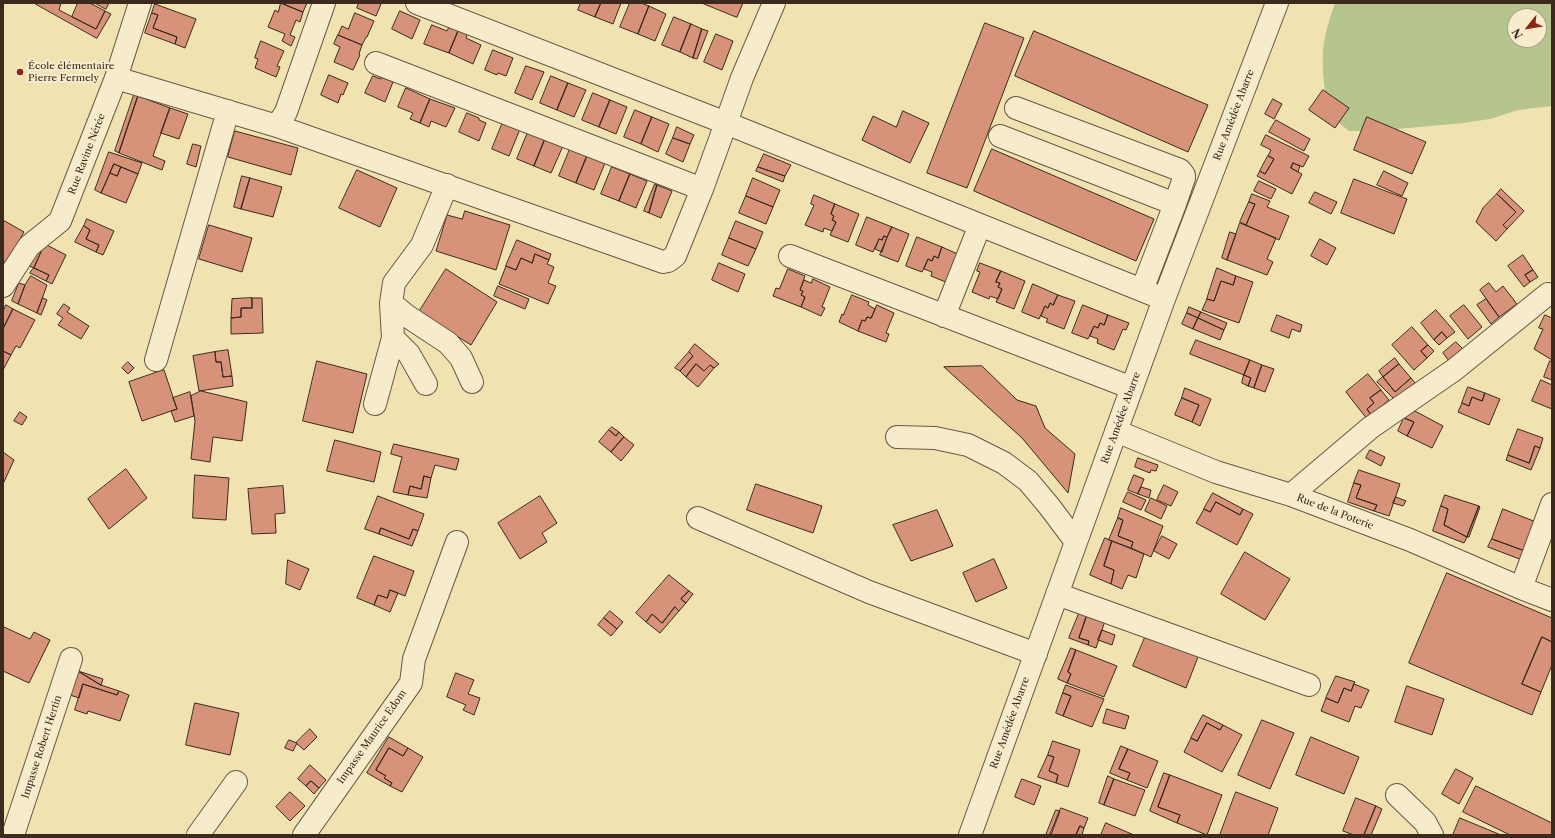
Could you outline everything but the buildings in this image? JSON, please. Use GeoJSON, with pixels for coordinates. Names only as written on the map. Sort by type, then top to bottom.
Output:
{"type":"FeatureCollection","features":[{"type":"Feature","properties":{"kind":"street","name":"Rue Ravine Nérée"},"geometry":{"type":"LineString","coordinates":[[3,286],[29,246],[60,221],[116,78],[140,3]]}},
{"type":"Feature","properties":{"kind":"street"},"geometry":{"type":"LineString","coordinates":[[277,126],[286,112],[324,3]]}},
{"type":"Feature","properties":{"kind":"street"},"geometry":{"type":"LineString","coordinates":[[417,3],[726,123],[1164,299]]}},
{"type":"Feature","properties":{"kind":"street"},"geometry":{"type":"LineString","coordinates":[[116,78],[277,126],[663,262],[668,261],[675,256],[702,189],[742,78],[774,3]]}},
{"type":"Feature","properties":{"kind":"street","name":"Rue Amédée Abarre"},"geometry":{"type":"LineString","coordinates":[[970,835],[1164,299],[1277,3]]}},
{"type":"Feature","properties":{"kind":"street"},"geometry":{"type":"LineString","coordinates":[[376,63],[702,189]]}},
{"type":"Feature","properties":{"kind":"street"},"geometry":{"type":"LineString","coordinates":[[1016,108],[1180,170],[1184,175],[1175,204],[1142,290]]}},
{"type":"Feature","properties":{"kind":"street"},"geometry":{"type":"LineString","coordinates":[[156,360],[228,111]]}},
{"type":"Feature","properties":{"kind":"street"},"geometry":{"type":"LineString","coordinates":[[1000,136],[1175,204]]}},
{"type":"Feature","properties":{"kind":"street"},"geometry":{"type":"LineString","coordinates":[[375,404],[393,338],[391,303],[394,283],[422,245],[447,185]]}},
{"type":"Feature","properties":{"kind":"street"},"geometry":{"type":"LineString","coordinates":[[944,316],[980,225]]}},
{"type":"Feature","properties":{"kind":"street"},"geometry":{"type":"LineString","coordinates":[[790,256],[1132,388]]}},
{"type":"Feature","properties":{"kind":"street"},"geometry":{"type":"LineString","coordinates":[[1291,495],[1370,428],[1454,370],[1548,294]]}},
{"type":"Feature","properties":{"kind":"street"},"geometry":{"type":"LineString","coordinates":[[391,303],[407,316],[448,343],[461,358],[472,382]]}},
{"type":"Feature","properties":{"kind":"street"},"geometry":{"type":"LineString","coordinates":[[393,338],[409,354],[426,384]]}},
{"type":"Feature","properties":{"kind":"street","name":"Rue de la Poterie"},"geometry":{"type":"LineString","coordinates":[[1116,431],[1216,472],[1291,495],[1410,540],[1552,600]]}},
{"type":"Feature","properties":{"kind":"street"},"geometry":{"type":"LineString","coordinates":[[897,437],[935,438],[968,444],[1004,463],[1028,482],[1049,506],[1076,542]]}},
{"type":"Feature","properties":{"kind":"street"},"geometry":{"type":"LineString","coordinates":[[1521,588],[1552,504]]}},
{"type":"Feature","properties":{"kind":"street"},"geometry":{"type":"LineString","coordinates":[[698,518],[869,592],[1036,654]]}},
{"type":"Feature","properties":{"kind":"street","name":"Impasse Maurice Edom"},"geometry":{"type":"LineString","coordinates":[[304,835],[411,683],[414,659],[458,542]]}},
{"type":"Feature","properties":{"kind":"street"},"geometry":{"type":"LineString","coordinates":[[1057,594],[1309,685]]}},
{"type":"Feature","properties":{"kind":"street","name":"Impasse Robert Hertin"},"geometry":{"type":"LineString","coordinates":[[13,835],[71,659]]}},
{"type":"Feature","properties":{"kind":"street"},"geometry":{"type":"LineString","coordinates":[[198,835],[236,782]]}},
{"type":"Feature","properties":{"kind":"street"},"geometry":{"type":"LineString","coordinates":[[1397,795],[1425,822],[1432,835]]}},
{"type":"Feature","properties":{"kind":"green space"},"geometry":{"type":"Polygon","coordinates":[[[1335,3],[1552,3],[1552,106],[1518,110],[1490,119],[1463,123],[1375,131],[1349,131],[1328,114],[1323,75],[1323,51],[1326,33],[1335,3]]]}},
{"type":"Feature","properties":{"kind":"place","name":"École élémentaire Pierre Fermely"},"geometry":{"type":"Point","coordinates":[20,72]}}]}
